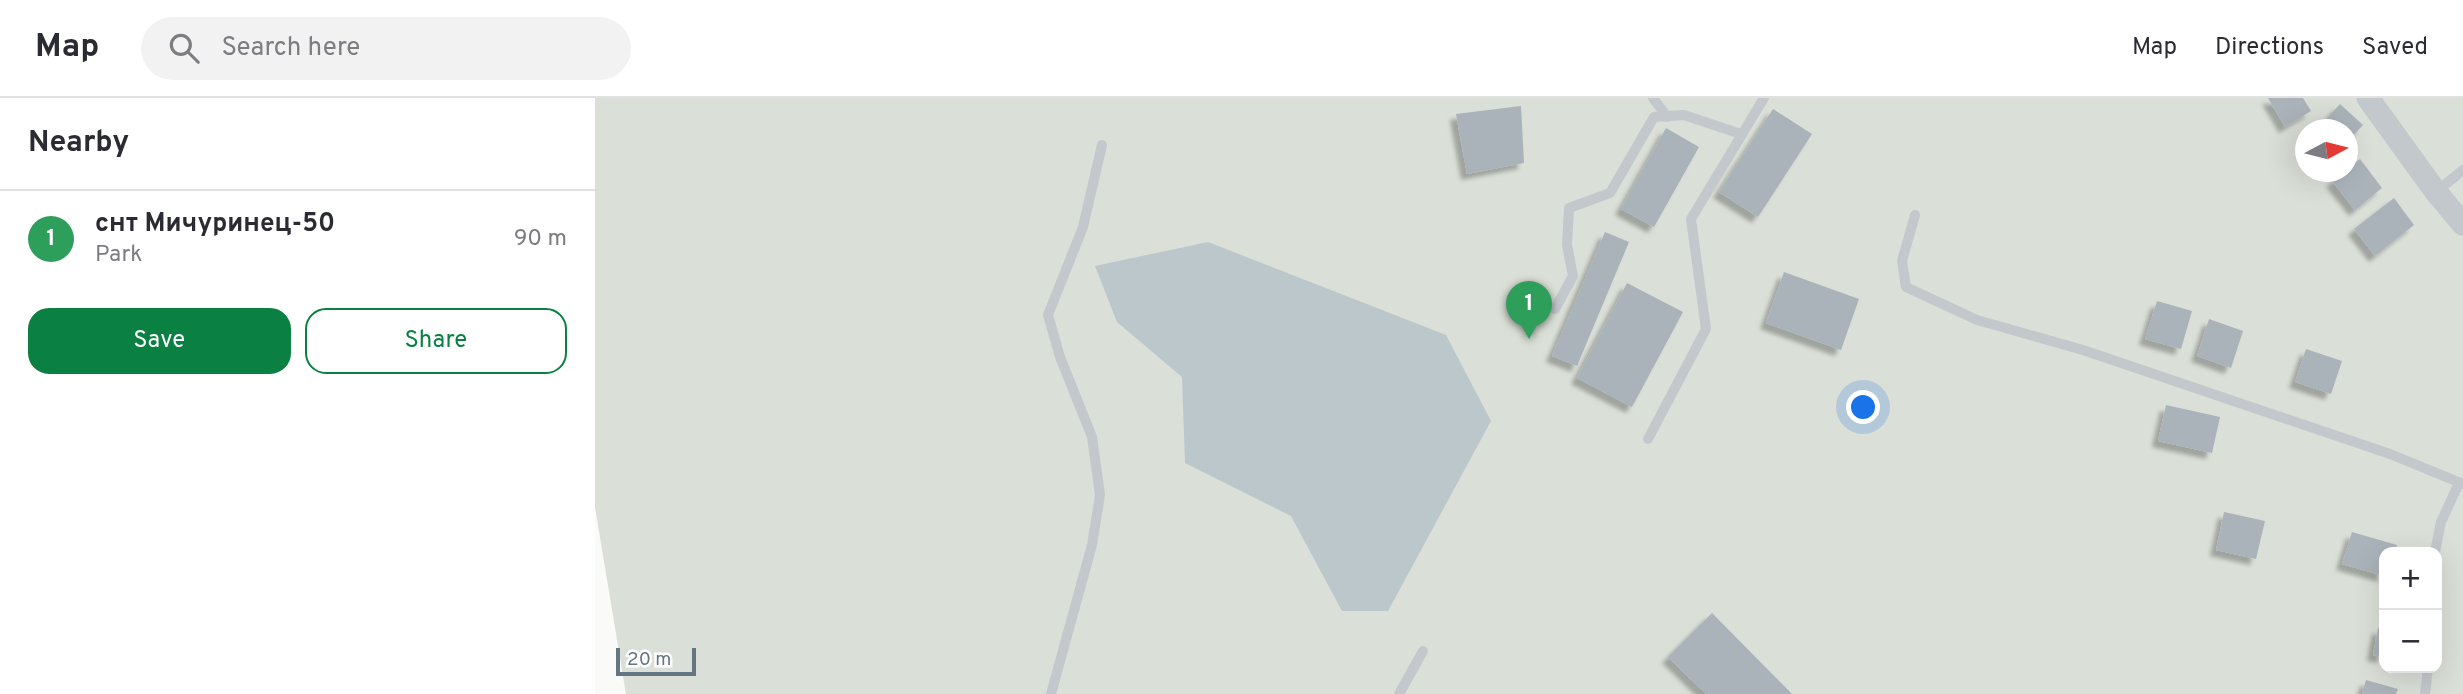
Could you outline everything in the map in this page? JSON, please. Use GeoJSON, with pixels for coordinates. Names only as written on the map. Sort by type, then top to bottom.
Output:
{"type":"FeatureCollection","features":[{"type":"Feature","properties":{"kind":"street"},"geometry":{"type":"LineString","coordinates":[[2368,98],[2436,192],[2463,224]]}},
{"type":"Feature","properties":{"kind":"lane"},"geometry":{"type":"LineString","coordinates":[[1653,98],[1667,117]]}},
{"type":"Feature","properties":{"kind":"lane"},"geometry":{"type":"LineString","coordinates":[[1649,439],[1706,329],[1691,219],[1764,98]]}},
{"type":"Feature","properties":{"kind":"lane"},"geometry":{"type":"LineString","coordinates":[[1555,309],[1573,275],[1567,245],[1569,208],[1610,193],[1654,117],[1685,116],[1741,134]]}},
{"type":"Feature","properties":{"kind":"lane"},"geometry":{"type":"LineString","coordinates":[[1051,694],[1092,545],[1100,495],[1091,437],[1060,357],[1048,315],[1083,227],[1102,145]]}},
{"type":"Feature","properties":{"kind":"lane"},"geometry":{"type":"LineString","coordinates":[[2436,192],[2463,170]]}},
{"type":"Feature","properties":{"kind":"lane"},"geometry":{"type":"LineString","coordinates":[[1915,215],[1902,261],[1906,287],[1977,320],[2083,350],[2390,454],[2461,484],[2441,522],[2436,547]]}},
{"type":"Feature","properties":{"kind":"lane"},"geometry":{"type":"LineString","coordinates":[[1399,694],[1423,651]]}},
{"type":"Feature","properties":{"kind":"lane"},"geometry":{"type":"LineString","coordinates":[[2425,694],[2427,673]]}},
{"type":"Feature","properties":{"kind":"shaded area"},"geometry":{"type":"Polygon","coordinates":[[[595,98],[2463,98],[2463,694],[626,694],[595,507],[595,98]]]}},
{"type":"Feature","properties":{"kind":"shaded area"},"geometry":{"type":"Polygon","coordinates":[[[1208,242],[1446,335],[1491,421],[1388,611],[1342,611],[1291,516],[1185,463],[1182,377],[1117,322],[1095,266],[1208,242]]]}},
{"type":"Feature","properties":{"kind":"building"},"geometry":{"type":"Polygon","coordinates":[[[2268,98],[2303,98],[2311,111],[2285,127],[2268,98]]]}},
{"type":"Feature","properties":{"kind":"building"},"geometry":{"type":"Polygon","coordinates":[[[2340,104],[2356,119],[2326,119],[2340,104]]]}},
{"type":"Feature","properties":{"kind":"building"},"geometry":{"type":"Polygon","coordinates":[[[1521,106],[1524,163],[1467,174],[1456,114],[1521,106]]]}},
{"type":"Feature","properties":{"kind":"building"},"geometry":{"type":"Polygon","coordinates":[[[1773,109],[1812,134],[1758,217],[1719,192],[1773,109]]]}},
{"type":"Feature","properties":{"kind":"building"},"geometry":{"type":"Polygon","coordinates":[[[1666,128],[1699,147],[1654,227],[1621,209],[1666,128]]]}},
{"type":"Feature","properties":{"kind":"building"},"geometry":{"type":"Polygon","coordinates":[[[2360,159],[2382,188],[2355,210],[2333,182],[2358,182],[2360,159]]]}},
{"type":"Feature","properties":{"kind":"building"},"geometry":{"type":"Polygon","coordinates":[[[2394,198],[2414,225],[2375,256],[2354,229],[2394,198]]]}},
{"type":"Feature","properties":{"kind":"building"},"geometry":{"type":"Polygon","coordinates":[[[1605,232],[1629,242],[1577,366],[1552,356],[1605,232]]]}},
{"type":"Feature","properties":{"kind":"building"},"geometry":{"type":"Polygon","coordinates":[[[1784,272],[1859,299],[1841,350],[1766,323],[1784,272]]]}},
{"type":"Feature","properties":{"kind":"building"},"geometry":{"type":"Polygon","coordinates":[[[1627,283],[1683,312],[1632,407],[1577,378],[1627,283]]]}},
{"type":"Feature","properties":{"kind":"building"},"geometry":{"type":"Polygon","coordinates":[[[2157,301],[2192,311],[2181,349],[2145,339],[2157,301]]]}},
{"type":"Feature","properties":{"kind":"building"},"geometry":{"type":"Polygon","coordinates":[[[2209,319],[2243,331],[2231,368],[2197,356],[2209,319]]]}},
{"type":"Feature","properties":{"kind":"building"},"geometry":{"type":"Polygon","coordinates":[[[2306,349],[2342,361],[2331,394],[2295,382],[2306,349]]]}},
{"type":"Feature","properties":{"kind":"building"},"geometry":{"type":"Polygon","coordinates":[[[2166,405],[2220,417],[2212,453],[2158,441],[2166,405]]]}},
{"type":"Feature","properties":{"kind":"building"},"geometry":{"type":"Polygon","coordinates":[[[2224,512],[2265,521],[2256,559],[2216,550],[2224,512]]]}},
{"type":"Feature","properties":{"kind":"building"},"geometry":{"type":"Polygon","coordinates":[[[2352,532],[2397,545],[2379,547],[2379,575],[2342,564],[2352,532]]]}},
{"type":"Feature","properties":{"kind":"building"},"geometry":{"type":"Polygon","coordinates":[[[1712,613],[1792,694],[1706,694],[1668,657],[1712,613]]]}},
{"type":"Feature","properties":{"kind":"building"},"geometry":{"type":"Polygon","coordinates":[[[2378,628],[2379,628],[2379,656],[2373,655],[2378,628]]]}},
{"type":"Feature","properties":{"kind":"building"},"geometry":{"type":"Polygon","coordinates":[[[2366,680],[2398,689],[2396,694],[2362,694],[2366,680]]]}},
{"type":"Feature","properties":{"kind":"place","name":"снт Мичуринец-50"},"geometry":{"type":"Point","coordinates":[1529,339]}}]}
